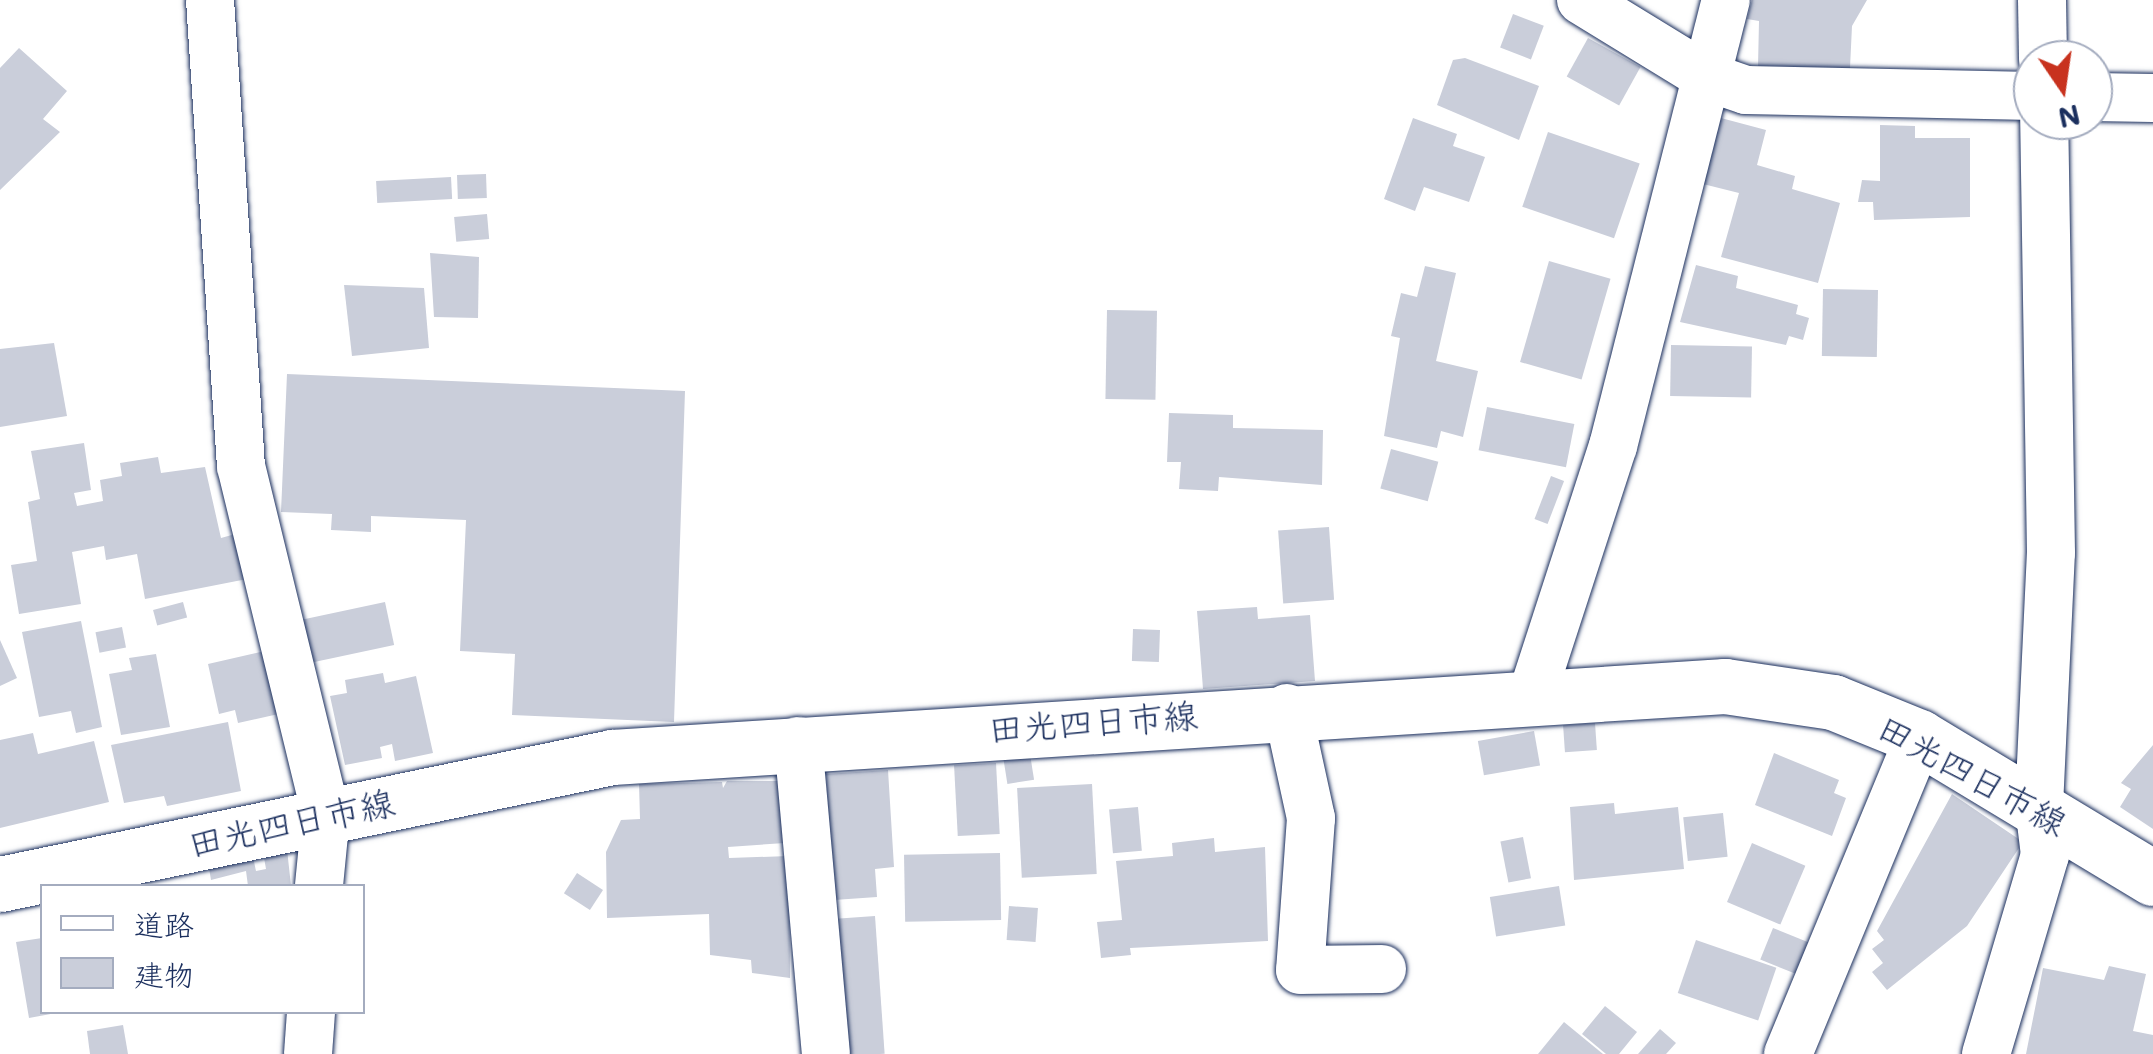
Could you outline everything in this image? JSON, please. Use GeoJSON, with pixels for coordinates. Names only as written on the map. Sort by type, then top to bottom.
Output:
{"type":"FeatureCollection","features":[{"type":"Feature","properties":{"kind":"main road","name":"田光四日市線"},"geometry":{"type":"LineString","coordinates":[[0,884],[612,757],[1533,692],[1725,686],[1832,702],[1920,737],[2153,878]]}},
{"type":"Feature","properties":{"kind":"street"},"geometry":{"type":"LineString","coordinates":[[210,0],[241,466],[326,814],[319,884]]}},
{"type":"Feature","properties":{"kind":"street"},"geometry":{"type":"LineString","coordinates":[[1581,0],[1705,76],[1746,90],[2013,96]]}},
{"type":"Feature","properties":{"kind":"street"},"geometry":{"type":"LineString","coordinates":[[1533,692],[1613,446],[1726,0]]}},
{"type":"Feature","properties":{"kind":"street"},"geometry":{"type":"LineString","coordinates":[[2042,0],[2043,40]]}},
{"type":"Feature","properties":{"kind":"street"},"geometry":{"type":"LineString","coordinates":[[2113,97],[2153,98]]}},
{"type":"Feature","properties":{"kind":"street"},"geometry":{"type":"LineString","coordinates":[[1986,1054],[2045,855],[2039,806],[2052,553],[2044,140]]}},
{"type":"Feature","properties":{"kind":"street"},"geometry":{"type":"LineString","coordinates":[[1286,708],[1311,818],[1300,970],[1382,969]]}},
{"type":"Feature","properties":{"kind":"street"},"geometry":{"type":"LineString","coordinates":[[1788,1054],[1920,737]]}},
{"type":"Feature","properties":{"kind":"street"},"geometry":{"type":"LineString","coordinates":[[798,741],[826,1054]]}},
{"type":"Feature","properties":{"kind":"street"},"geometry":{"type":"LineString","coordinates":[[308,1054],[311,1014]]}},
{"type":"Feature","properties":{"kind":"building"},"geometry":{"type":"Polygon","coordinates":[[[1752,0],[1867,0],[1852,26],[1850,68],[1758,66],[1759,21],[1747,19],[1752,0]]]}},
{"type":"Feature","properties":{"kind":"building"},"geometry":{"type":"Polygon","coordinates":[[[1513,14],[1544,26],[1531,59],[1500,48],[1513,14]]]}},
{"type":"Feature","properties":{"kind":"building"},"geometry":{"type":"Polygon","coordinates":[[[1588,38],[1640,67],[1619,106],[1567,76],[1588,38]]]}},
{"type":"Feature","properties":{"kind":"building"},"geometry":{"type":"Polygon","coordinates":[[[19,48],[67,91],[43,119],[60,132],[0,190],[0,68],[19,48]]]}},
{"type":"Feature","properties":{"kind":"building"},"geometry":{"type":"Polygon","coordinates":[[[1465,58],[1539,86],[1519,140],[1437,105],[1453,60],[1465,58]]]}},
{"type":"Feature","properties":{"kind":"building"},"geometry":{"type":"Polygon","coordinates":[[[1413,118],[1457,134],[1453,146],[1485,157],[1469,202],[1424,187],[1415,211],[1384,199],[1413,118]]]}},
{"type":"Feature","properties":{"kind":"building"},"geometry":{"type":"Polygon","coordinates":[[[1721,118],[1766,130],[1757,165],[1795,176],[1792,189],[1840,203],[1818,283],[1721,257],[1739,193],[1703,184],[1721,118]]]}},
{"type":"Feature","properties":{"kind":"building"},"geometry":{"type":"Polygon","coordinates":[[[1880,125],[1915,126],[1915,138],[1970,138],[1970,217],[1874,220],[1873,202],[1858,202],[1862,180],[1880,181],[1880,125]]]}},
{"type":"Feature","properties":{"kind":"building"},"geometry":{"type":"Polygon","coordinates":[[[1548,132],[1640,164],[1614,238],[1522,207],[1548,132]]]}},
{"type":"Feature","properties":{"kind":"building"},"geometry":{"type":"Polygon","coordinates":[[[486,174],[487,198],[458,199],[457,175],[486,174]]]}},
{"type":"Feature","properties":{"kind":"building"},"geometry":{"type":"Polygon","coordinates":[[[451,177],[452,199],[377,203],[376,181],[451,177]]]}},
{"type":"Feature","properties":{"kind":"building"},"geometry":{"type":"Polygon","coordinates":[[[487,214],[489,239],[456,242],[454,217],[487,214]]]}},
{"type":"Feature","properties":{"kind":"building"},"geometry":{"type":"Polygon","coordinates":[[[430,253],[479,257],[478,318],[434,317],[430,253]]]}},
{"type":"Feature","properties":{"kind":"building"},"geometry":{"type":"Polygon","coordinates":[[[1549,261],[1611,279],[1582,380],[1520,362],[1549,261]]]}},
{"type":"Feature","properties":{"kind":"building"},"geometry":{"type":"Polygon","coordinates":[[[1696,265],[1738,276],[1736,288],[1798,305],[1796,314],[1809,318],[1803,340],[1789,336],[1786,345],[1680,322],[1696,265]]]}},
{"type":"Feature","properties":{"kind":"building"},"geometry":{"type":"Polygon","coordinates":[[[1425,266],[1456,273],[1436,361],[1478,371],[1463,437],[1441,431],[1437,448],[1384,436],[1400,338],[1391,336],[1401,293],[1417,297],[1425,266]]]}},
{"type":"Feature","properties":{"kind":"building"},"geometry":{"type":"Polygon","coordinates":[[[344,285],[424,288],[429,348],[352,356],[344,285]]]}},
{"type":"Feature","properties":{"kind":"building"},"geometry":{"type":"Polygon","coordinates":[[[1823,289],[1878,290],[1877,357],[1822,356],[1823,289]]]}},
{"type":"Feature","properties":{"kind":"building"},"geometry":{"type":"Polygon","coordinates":[[[1107,310],[1157,311],[1155,400],[1105,399],[1107,310]]]}},
{"type":"Feature","properties":{"kind":"building"},"geometry":{"type":"Polygon","coordinates":[[[54,343],[67,416],[0,427],[0,349],[54,343]]]}},
{"type":"Feature","properties":{"kind":"building"},"geometry":{"type":"Polygon","coordinates":[[[1671,345],[1752,346],[1751,397],[1670,396],[1671,345]]]}},
{"type":"Feature","properties":{"kind":"building"},"geometry":{"type":"Polygon","coordinates":[[[287,374],[685,391],[674,722],[512,715],[515,654],[460,651],[466,520],[371,516],[371,532],[331,530],[332,514],[281,512],[287,374]]]}},
{"type":"Feature","properties":{"kind":"building"},"geometry":{"type":"Polygon","coordinates":[[[1487,407],[1574,424],[1566,467],[1479,450],[1487,407]]]}},
{"type":"Feature","properties":{"kind":"building"},"geometry":{"type":"Polygon","coordinates":[[[1169,413],[1233,415],[1233,428],[1323,430],[1322,485],[1219,477],[1218,491],[1179,489],[1181,462],[1167,462],[1169,413]]]}},
{"type":"Feature","properties":{"kind":"building"},"geometry":{"type":"Polygon","coordinates":[[[84,443],[91,490],[74,493],[77,506],[103,501],[100,480],[122,476],[120,463],[158,457],[161,473],[205,467],[221,538],[239,533],[247,579],[145,599],[137,554],[106,560],[104,546],[72,552],[81,604],[19,614],[11,565],[37,561],[28,502],[40,499],[31,451],[84,443]]]}},
{"type":"Feature","properties":{"kind":"building"},"geometry":{"type":"Polygon","coordinates":[[[1391,449],[1438,462],[1428,501],[1380,489],[1391,449]]]}},
{"type":"Feature","properties":{"kind":"building"},"geometry":{"type":"Polygon","coordinates":[[[1551,476],[1564,481],[1548,524],[1535,519],[1551,476]]]}},
{"type":"Feature","properties":{"kind":"building"},"geometry":{"type":"Polygon","coordinates":[[[1329,527],[1334,600],[1283,603],[1278,531],[1329,527]]]}},
{"type":"Feature","properties":{"kind":"building"},"geometry":{"type":"Polygon","coordinates":[[[183,602],[187,617],[157,625],[153,610],[183,602]]]}},
{"type":"Feature","properties":{"kind":"building"},"geometry":{"type":"Polygon","coordinates":[[[385,602],[394,645],[312,663],[303,619],[385,602]]]}},
{"type":"Feature","properties":{"kind":"building"},"geometry":{"type":"Polygon","coordinates":[[[1257,607],[1258,619],[1310,615],[1315,681],[1203,689],[1197,611],[1257,607]]]}},
{"type":"Feature","properties":{"kind":"building"},"geometry":{"type":"Polygon","coordinates":[[[81,621],[102,727],[76,733],[71,711],[39,717],[22,632],[81,621]]]}},
{"type":"Feature","properties":{"kind":"building"},"geometry":{"type":"Polygon","coordinates":[[[122,627],[126,648],[100,653],[95,632],[122,627]]]}},
{"type":"Feature","properties":{"kind":"building"},"geometry":{"type":"Polygon","coordinates":[[[1133,629],[1160,630],[1159,662],[1132,661],[1133,629]]]}},
{"type":"Feature","properties":{"kind":"building"},"geometry":{"type":"Polygon","coordinates":[[[0,640],[17,678],[0,686],[0,640]]]}},
{"type":"Feature","properties":{"kind":"building"},"geometry":{"type":"Polygon","coordinates":[[[269,650],[283,713],[238,723],[235,710],[219,714],[208,664],[269,650]]]}},
{"type":"Feature","properties":{"kind":"building"},"geometry":{"type":"Polygon","coordinates":[[[156,654],[170,727],[121,735],[109,674],[132,670],[129,658],[156,654]]]}},
{"type":"Feature","properties":{"kind":"building"},"geometry":{"type":"Polygon","coordinates":[[[383,673],[385,683],[416,676],[433,753],[395,761],[392,744],[380,747],[382,758],[345,765],[330,696],[347,693],[345,680],[383,673]]]}},
{"type":"Feature","properties":{"kind":"building"},"geometry":{"type":"Polygon","coordinates":[[[228,722],[241,791],[167,806],[164,796],[124,803],[111,745],[228,722]]]}},
{"type":"Feature","properties":{"kind":"building"},"geometry":{"type":"Polygon","coordinates":[[[1595,723],[1597,750],[1565,752],[1563,725],[1595,723]]]}},
{"type":"Feature","properties":{"kind":"building"},"geometry":{"type":"Polygon","coordinates":[[[1534,731],[1540,765],[1484,775],[1478,741],[1534,731]]]}},
{"type":"Feature","properties":{"kind":"building"},"geometry":{"type":"Polygon","coordinates":[[[33,733],[38,754],[94,741],[109,802],[0,828],[0,740],[33,733]]]}},
{"type":"Feature","properties":{"kind":"building"},"geometry":{"type":"Polygon","coordinates":[[[2153,745],[2153,829],[2120,807],[2131,789],[2121,783],[2153,745]]]}},
{"type":"Feature","properties":{"kind":"building"},"geometry":{"type":"Polygon","coordinates":[[[1774,753],[1839,780],[1834,793],[1846,798],[1832,836],[1755,805],[1774,753]]]}},
{"type":"Feature","properties":{"kind":"building"},"geometry":{"type":"Polygon","coordinates":[[[1030,754],[1034,780],[1007,784],[1003,758],[1030,754]]]}},
{"type":"Feature","properties":{"kind":"building"},"geometry":{"type":"Polygon","coordinates":[[[996,763],[1000,834],[958,836],[954,765],[996,763]]]}},
{"type":"Feature","properties":{"kind":"building"},"geometry":{"type":"Polygon","coordinates":[[[888,770],[894,867],[875,869],[877,897],[834,900],[826,774],[888,770]]]}},
{"type":"Feature","properties":{"kind":"building"},"geometry":{"type":"Polygon","coordinates":[[[727,781],[781,781],[785,843],[728,847],[729,858],[789,856],[790,978],[752,973],[751,960],[710,955],[709,914],[607,918],[606,852],[621,820],[640,819],[639,784],[722,782],[723,788],[727,781]]]}},
{"type":"Feature","properties":{"kind":"building"},"geometry":{"type":"Polygon","coordinates":[[[1092,784],[1097,874],[1022,878],[1017,788],[1092,784]]]}},
{"type":"Feature","properties":{"kind":"building"},"geometry":{"type":"Polygon","coordinates":[[[1952,794],[2023,842],[1967,926],[1887,990],[1872,972],[1883,963],[1872,949],[1884,940],[1877,931],[1952,794]]]}},
{"type":"Feature","properties":{"kind":"building"},"geometry":{"type":"Polygon","coordinates":[[[1614,803],[1615,814],[1678,807],[1684,869],[1574,880],[1570,807],[1614,803]]]}},
{"type":"Feature","properties":{"kind":"building"},"geometry":{"type":"Polygon","coordinates":[[[1138,807],[1142,851],[1113,853],[1109,810],[1138,807]]]}},
{"type":"Feature","properties":{"kind":"building"},"geometry":{"type":"Polygon","coordinates":[[[1723,813],[1728,857],[1688,861],[1683,817],[1723,813]]]}},
{"type":"Feature","properties":{"kind":"building"},"geometry":{"type":"Polygon","coordinates":[[[1523,837],[1531,878],[1508,883],[1500,841],[1523,837]]]}},
{"type":"Feature","properties":{"kind":"building"},"geometry":{"type":"Polygon","coordinates":[[[1214,838],[1215,852],[1265,847],[1268,941],[1130,948],[1131,955],[1101,958],[1097,922],[1122,920],[1116,861],[1173,856],[1172,843],[1214,838]]]}},
{"type":"Feature","properties":{"kind":"building"},"geometry":{"type":"Polygon","coordinates":[[[1752,843],[1805,866],[1780,925],[1727,902],[1752,843]]]}},
{"type":"Feature","properties":{"kind":"building"},"geometry":{"type":"Polygon","coordinates":[[[287,849],[291,884],[248,884],[246,871],[211,880],[209,868],[253,857],[256,871],[266,869],[263,852],[287,849]]]}},
{"type":"Feature","properties":{"kind":"building"},"geometry":{"type":"Polygon","coordinates":[[[1000,853],[1001,920],[905,922],[904,855],[1000,853]]]}},
{"type":"Feature","properties":{"kind":"building"},"geometry":{"type":"Polygon","coordinates":[[[577,873],[603,890],[590,910],[564,893],[577,873]]]}},
{"type":"Feature","properties":{"kind":"building"},"geometry":{"type":"Polygon","coordinates":[[[1559,886],[1565,926],[1496,936],[1490,897],[1559,886]]]}},
{"type":"Feature","properties":{"kind":"building"},"geometry":{"type":"Polygon","coordinates":[[[1009,906],[1038,908],[1036,942],[1007,940],[1009,906]]]}},
{"type":"Feature","properties":{"kind":"building"},"geometry":{"type":"Polygon","coordinates":[[[875,916],[885,1054],[846,1054],[836,919],[875,916]]]}},
{"type":"Feature","properties":{"kind":"building"},"geometry":{"type":"Polygon","coordinates":[[[1773,928],[1808,942],[1795,974],[1760,960],[1773,928]]]}},
{"type":"Feature","properties":{"kind":"building"},"geometry":{"type":"Polygon","coordinates":[[[40,938],[40,1014],[51,1014],[29,1018],[16,942],[40,938]]]}},
{"type":"Feature","properties":{"kind":"building"},"geometry":{"type":"Polygon","coordinates":[[[1696,940],[1776,968],[1758,1021],[1678,993],[1696,940]]]}},
{"type":"Feature","properties":{"kind":"building"},"geometry":{"type":"Polygon","coordinates":[[[2109,966],[2146,974],[2133,1031],[2153,1035],[2153,1054],[2026,1054],[2043,968],[2104,980],[2109,966]]]}},
{"type":"Feature","properties":{"kind":"building"},"geometry":{"type":"Polygon","coordinates":[[[1605,1006],[1637,1032],[1619,1054],[1606,1054],[1582,1034],[1605,1006]]]}},
{"type":"Feature","properties":{"kind":"building"},"geometry":{"type":"Polygon","coordinates":[[[1564,1022],[1603,1054],[1538,1054],[1564,1022]]]}},
{"type":"Feature","properties":{"kind":"building"},"geometry":{"type":"Polygon","coordinates":[[[123,1025],[128,1054],[90,1054],[87,1031],[123,1025]]]}},
{"type":"Feature","properties":{"kind":"building"},"geometry":{"type":"Polygon","coordinates":[[[1660,1029],[1676,1043],[1666,1054],[1638,1054],[1660,1029]]]}}]}
